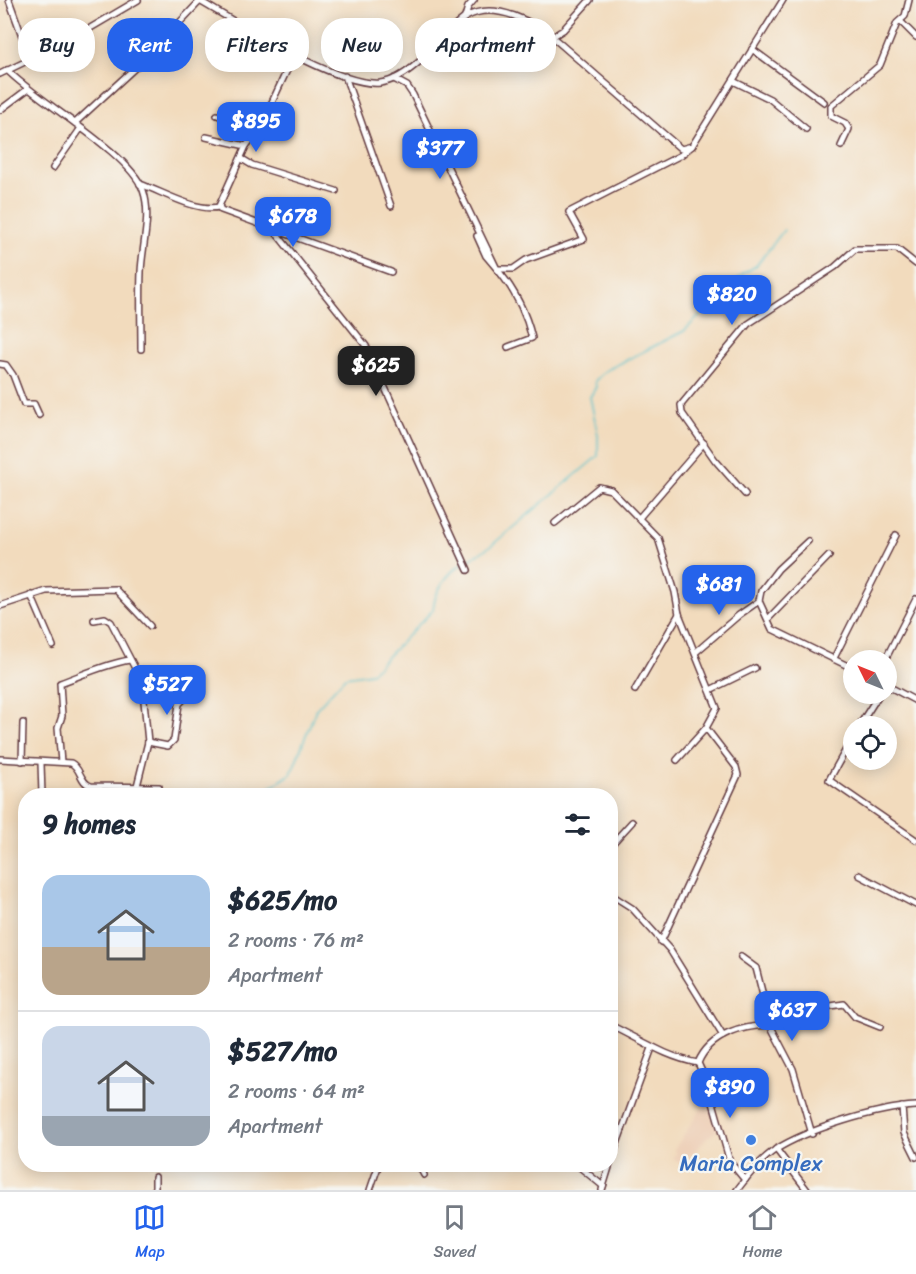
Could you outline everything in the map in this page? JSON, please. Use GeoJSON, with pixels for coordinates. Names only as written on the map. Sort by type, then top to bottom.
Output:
{"type":"FeatureCollection","features":[{"type":"Feature","properties":{"kind":"street"},"geometry":{"type":"LineString","coordinates":[[9,0],[18,25]]}},
{"type":"Feature","properties":{"kind":"street"},"geometry":{"type":"LineString","coordinates":[[95,24],[138,0]]}},
{"type":"Feature","properties":{"kind":"street"},"geometry":{"type":"LineString","coordinates":[[75,123],[150,55],[199,0],[232,18]]}},
{"type":"Feature","properties":{"kind":"street"},"geometry":{"type":"LineString","coordinates":[[465,17],[468,7],[474,0]]}},
{"type":"Feature","properties":{"kind":"street"},"geometry":{"type":"LineString","coordinates":[[556,35],[590,0]]}},
{"type":"Feature","properties":{"kind":"street"},"geometry":{"type":"LineString","coordinates":[[497,269],[513,269],[526,260],[584,239],[569,212],[692,146],[783,0]]}},
{"type":"Feature","properties":{"kind":"street"},"geometry":{"type":"LineString","coordinates":[[841,146],[849,129],[845,123],[831,116],[831,106],[880,65],[900,21],[906,16],[909,0]]}},
{"type":"Feature","properties":{"kind":"street"},"geometry":{"type":"LineString","coordinates":[[309,59],[345,76],[370,83],[394,79],[410,69],[465,17],[482,10],[517,15],[522,18]]}},
{"type":"Feature","properties":{"kind":"street"},"geometry":{"type":"LineString","coordinates":[[900,21],[916,37]]}},
{"type":"Feature","properties":{"kind":"street"},"geometry":{"type":"LineString","coordinates":[[556,41],[681,152]]}},
{"type":"Feature","properties":{"kind":"street"},"geometry":{"type":"LineString","coordinates":[[752,49],[824,102]]}},
{"type":"Feature","properties":{"kind":"street"},"geometry":{"type":"LineString","coordinates":[[0,74],[18,65]]}},
{"type":"Feature","properties":{"kind":"street"},"geometry":{"type":"LineString","coordinates":[[7,70],[126,166],[140,184],[147,207],[141,271],[141,349]]}},
{"type":"Feature","properties":{"kind":"street"},"geometry":{"type":"LineString","coordinates":[[140,184],[192,203],[213,209],[219,207],[246,146],[259,130],[286,72]]}},
{"type":"Feature","properties":{"kind":"street"},"geometry":{"type":"LineString","coordinates":[[345,76],[391,206]]}},
{"type":"Feature","properties":{"kind":"street"},"geometry":{"type":"LineString","coordinates":[[394,79],[407,86],[413,95],[497,269]]}},
{"type":"Feature","properties":{"kind":"street"},"geometry":{"type":"LineString","coordinates":[[733,81],[770,99],[807,129]]}},
{"type":"Feature","properties":{"kind":"street"},"geometry":{"type":"LineString","coordinates":[[0,110],[28,89]]}},
{"type":"Feature","properties":{"kind":"street"},"geometry":{"type":"LineString","coordinates":[[217,115],[259,130]]}},
{"type":"Feature","properties":{"kind":"street"},"geometry":{"type":"LineString","coordinates":[[53,168],[81,128]]}},
{"type":"Feature","properties":{"kind":"street"},"geometry":{"type":"LineString","coordinates":[[206,137],[246,146]]}},
{"type":"Feature","properties":{"kind":"street"},"geometry":{"type":"LineString","coordinates":[[242,159],[252,165],[336,191]]}},
{"type":"Feature","properties":{"kind":"street"},"geometry":{"type":"LineString","coordinates":[[219,207],[223,211],[391,272]]}},
{"type":"Feature","properties":{"kind":"street"},"geometry":{"type":"LineString","coordinates":[[273,229],[366,346],[468,570]]}},
{"type":"Feature","properties":{"kind":"street"},"geometry":{"type":"LineString","coordinates":[[477,236],[486,256],[516,297],[532,338],[508,347]]}},
{"type":"Feature","properties":{"kind":"street"},"geometry":{"type":"LineString","coordinates":[[745,494],[715,460],[682,413],[681,405],[748,324],[835,267],[855,249],[897,249],[916,264]]}},
{"type":"Feature","properties":{"kind":"street"},"geometry":{"type":"LineString","coordinates":[[0,364],[4,364],[11,372],[24,404],[34,404],[39,416]]}},
{"type":"Feature","properties":{"kind":"street"},"geometry":{"type":"LineString","coordinates":[[639,518],[704,443]]}},
{"type":"Feature","properties":{"kind":"street"},"geometry":{"type":"LineString","coordinates":[[555,523],[600,487],[610,490],[658,538],[675,592],[679,614],[696,652],[717,711],[706,728],[677,760]]}},
{"type":"Feature","properties":{"kind":"street"},"geometry":{"type":"LineString","coordinates":[[834,658],[896,535]]}},
{"type":"Feature","properties":{"kind":"street"},"geometry":{"type":"LineString","coordinates":[[808,542],[778,569],[761,591],[759,601],[772,629],[843,663]]}},
{"type":"Feature","properties":{"kind":"street"},"geometry":{"type":"LineString","coordinates":[[768,619],[829,556]]}},
{"type":"Feature","properties":{"kind":"street"},"geometry":{"type":"LineString","coordinates":[[0,606],[46,591],[116,589],[150,626]]}},
{"type":"Feature","properties":{"kind":"street"},"geometry":{"type":"LineString","coordinates":[[31,595],[53,646]]}},
{"type":"Feature","properties":{"kind":"street"},"geometry":{"type":"LineString","coordinates":[[890,650],[916,599]]}},
{"type":"Feature","properties":{"kind":"street"},"geometry":{"type":"LineString","coordinates":[[696,652],[759,601]]}},
{"type":"Feature","properties":{"kind":"street"},"geometry":{"type":"LineString","coordinates":[[635,690],[679,614]]}},
{"type":"Feature","properties":{"kind":"street"},"geometry":{"type":"LineString","coordinates":[[94,620],[105,618],[111,622],[139,676],[148,742],[137,786]]}},
{"type":"Feature","properties":{"kind":"street"},"geometry":{"type":"LineString","coordinates":[[61,762],[58,728],[62,716],[60,683],[92,673],[110,663],[129,660]]}},
{"type":"Feature","properties":{"kind":"street"},"geometry":{"type":"LineString","coordinates":[[710,690],[755,668]]}},
{"type":"Feature","properties":{"kind":"street"},"geometry":{"type":"LineString","coordinates":[[148,742],[168,746],[174,740],[180,704],[183,700],[182,684]]}},
{"type":"Feature","properties":{"kind":"street"},"geometry":{"type":"LineString","coordinates":[[897,692],[916,701]]}},
{"type":"Feature","properties":{"kind":"street"},"geometry":{"type":"LineString","coordinates":[[22,723],[22,761]]}},
{"type":"Feature","properties":{"kind":"street"},"geometry":{"type":"LineString","coordinates":[[661,942],[738,776],[736,767],[706,728]]}},
{"type":"Feature","properties":{"kind":"street"},"geometry":{"type":"LineString","coordinates":[[843,755],[829,780],[916,840]]}},
{"type":"Feature","properties":{"kind":"street"},"geometry":{"type":"LineString","coordinates":[[0,759],[73,763],[88,786],[159,787]]}},
{"type":"Feature","properties":{"kind":"street"},"geometry":{"type":"LineString","coordinates":[[41,763],[42,788]]}},
{"type":"Feature","properties":{"kind":"street"},"geometry":{"type":"LineString","coordinates":[[618,837],[632,822]]}},
{"type":"Feature","properties":{"kind":"street"},"geometry":{"type":"LineString","coordinates":[[859,875],[916,905]]}},
{"type":"Feature","properties":{"kind":"street"},"geometry":{"type":"LineString","coordinates":[[618,899],[632,908],[678,960],[723,1036]]}},
{"type":"Feature","properties":{"kind":"street"},"geometry":{"type":"LineString","coordinates":[[741,957],[756,968],[770,1023],[793,1069],[812,1134]]}},
{"type":"Feature","properties":{"kind":"street"},"geometry":{"type":"LineString","coordinates":[[698,1063],[702,1055],[723,1036],[737,1029],[770,1023],[792,1014],[844,1004],[855,1017],[880,1027]]}},
{"type":"Feature","properties":{"kind":"street"},"geometry":{"type":"LineString","coordinates":[[618,1029],[652,1048],[681,1060],[698,1063]]}},
{"type":"Feature","properties":{"kind":"street"},"geometry":{"type":"LineString","coordinates":[[618,1141],[652,1048]]}},
{"type":"Feature","properties":{"kind":"street"},"geometry":{"type":"LineString","coordinates":[[698,1063],[708,1085],[730,1162],[745,1180]]}},
{"type":"Feature","properties":{"kind":"street"},"geometry":{"type":"LineString","coordinates":[[737,1190],[776,1149],[864,1114],[916,1106]]}},
{"type":"Feature","properties":{"kind":"street"},"geometry":{"type":"LineString","coordinates":[[902,1107],[904,1133],[916,1156]]}},
{"type":"Feature","properties":{"kind":"street"},"geometry":{"type":"LineString","coordinates":[[776,1149],[807,1190]]}},
{"type":"Feature","properties":{"kind":"street"},"geometry":{"type":"LineString","coordinates":[[370,1190],[376,1172]]}},
{"type":"Feature","properties":{"kind":"street"},"geometry":{"type":"LineString","coordinates":[[585,1172],[602,1188],[607,1172]]}},
{"type":"Feature","properties":{"kind":"street"},"geometry":{"type":"LineString","coordinates":[[155,1177],[155,1190]]}},
{"type":"Feature","properties":{"kind":"shaded area"},"geometry":{"type":"Polygon","coordinates":[[[709,1097],[719,1129],[707,1138],[682,1165],[673,1157],[677,1153],[674,1150],[709,1097]]]}},
{"type":"Feature","properties":{"kind":"waterway"},"geometry":{"type":"LineString","coordinates":[[468,561],[492,545],[598,456],[598,435],[590,397],[596,387],[595,381],[605,371],[684,331],[744,273],[756,266],[784,230]]}},
{"type":"Feature","properties":{"kind":"waterway"},"geometry":{"type":"LineString","coordinates":[[270,788],[291,774],[316,709],[345,677],[371,673],[433,610],[442,584],[463,563]]}},
{"type":"Feature","properties":{"kind":"place","name":"Maria Complex"},"geometry":{"type":"Point","coordinates":[751,1140]}}]}
